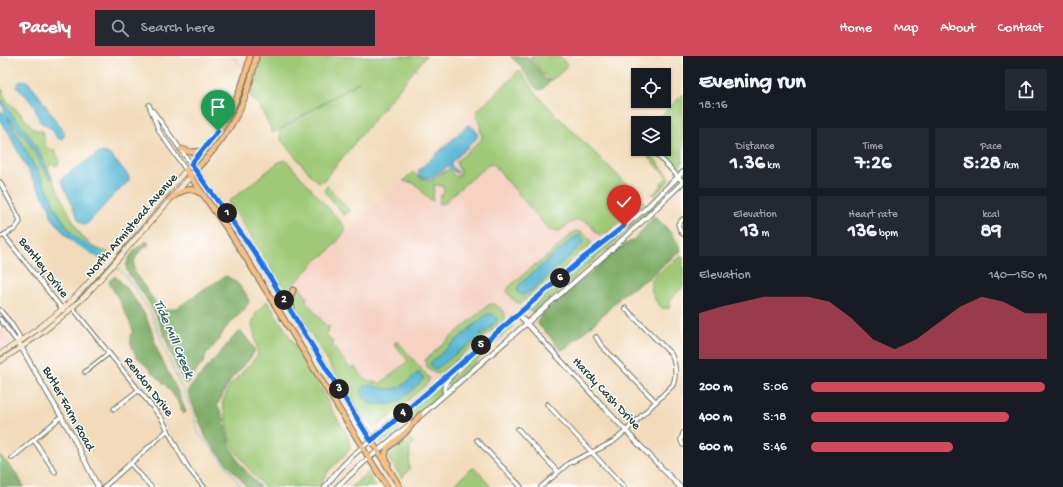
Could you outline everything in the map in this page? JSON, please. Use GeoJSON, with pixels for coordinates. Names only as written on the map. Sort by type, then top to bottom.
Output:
{"type":"FeatureCollection","features":[{"type":"Feature","properties":{"kind":"main road","name":"North Armistead Avenue"},"geometry":{"type":"LineString","coordinates":[[0,354],[40,327],[69,303],[113,255],[202,151],[218,131],[231,110],[245,78],[250,56]]}},
{"type":"Feature","properties":{"kind":"main road","name":"North Armistead Avenue"},"geometry":{"type":"LineString","coordinates":[[0,361],[22,348],[50,328],[73,308],[212,152],[233,122],[244,100],[251,80],[256,56]]}},
{"type":"Feature","properties":{"kind":"main road"},"geometry":{"type":"LineString","coordinates":[[180,149],[190,152],[202,151]]}},
{"type":"Feature","properties":{"kind":"main road"},"geometry":{"type":"LineString","coordinates":[[212,152],[203,166],[203,174],[222,201],[232,219]]}},
{"type":"Feature","properties":{"kind":"main road"},"geometry":{"type":"LineString","coordinates":[[191,164],[255,253],[377,451],[401,487]]}},
{"type":"Feature","properties":{"kind":"main road"},"geometry":{"type":"LineString","coordinates":[[186,170],[248,261],[387,487]]}},
{"type":"Feature","properties":{"kind":"main road"},"geometry":{"type":"LineString","coordinates":[[170,199],[187,189],[194,190],[204,196]]}},
{"type":"Feature","properties":{"kind":"main road"},"geometry":{"type":"LineString","coordinates":[[293,290],[290,297],[292,307],[314,344],[320,358]]}},
{"type":"Feature","properties":{"kind":"main road"},"geometry":{"type":"LineString","coordinates":[[401,487],[387,461],[385,456],[386,452],[388,446],[405,432],[420,415]]}},
{"type":"Feature","properties":{"kind":"street"},"geometry":{"type":"LineString","coordinates":[[186,170],[159,131],[149,105],[191,164]]}},
{"type":"Feature","properties":{"kind":"street"},"geometry":{"type":"LineString","coordinates":[[337,487],[612,248],[683,182],[658,156]]}},
{"type":"Feature","properties":{"kind":"street"},"geometry":{"type":"LineString","coordinates":[[325,487],[341,467],[362,448],[582,259],[644,210],[683,172]]}},
{"type":"Feature","properties":{"kind":"street"},"geometry":{"type":"LineString","coordinates":[[0,182],[20,222],[15,229],[0,238]]}},
{"type":"Feature","properties":{"kind":"street"},"geometry":{"type":"LineString","coordinates":[[683,218],[678,224],[683,234]]}},
{"type":"Feature","properties":{"kind":"street","name":"Bentley Drive"},"geometry":{"type":"LineString","coordinates":[[4,235],[66,314]]}},
{"type":"Feature","properties":{"kind":"street","name":"Rendon Drive"},"geometry":{"type":"LineString","coordinates":[[69,303],[162,419],[189,469],[204,487]]}},
{"type":"Feature","properties":{"kind":"street"},"geometry":{"type":"LineString","coordinates":[[541,487],[569,463],[608,445],[626,431],[673,385],[676,370],[675,362],[671,354],[625,308]]}},
{"type":"Feature","properties":{"kind":"street"},"geometry":{"type":"LineString","coordinates":[[0,310],[19,336],[19,342]]}},
{"type":"Feature","properties":{"kind":"street","name":"Hardy Cash Drive"},"geometry":{"type":"LineString","coordinates":[[518,314],[680,487]]}},
{"type":"Feature","properties":{"kind":"street"},"geometry":{"type":"LineString","coordinates":[[0,319],[19,342]]}},
{"type":"Feature","properties":{"kind":"street"},"geometry":{"type":"LineString","coordinates":[[445,394],[445,386],[448,379],[492,337]]}},
{"type":"Feature","properties":{"kind":"street"},"geometry":{"type":"LineString","coordinates":[[596,337],[601,345],[656,402]]}},
{"type":"Feature","properties":{"kind":"street","name":"Butler Farm Road"},"geometry":{"type":"LineString","coordinates":[[19,342],[62,416],[98,487]]}},
{"type":"Feature","properties":{"kind":"street"},"geometry":{"type":"LineString","coordinates":[[85,372],[109,353]]}},
{"type":"Feature","properties":{"kind":"street"},"geometry":{"type":"LineString","coordinates":[[114,409],[139,390]]}},
{"type":"Feature","properties":{"kind":"street"},"geometry":{"type":"LineString","coordinates":[[547,404],[624,487]]}},
{"type":"Feature","properties":{"kind":"street"},"geometry":{"type":"LineString","coordinates":[[12,458],[62,416]]}},
{"type":"Feature","properties":{"kind":"street"},"geometry":{"type":"LineString","coordinates":[[518,429],[558,472]]}},
{"type":"Feature","properties":{"kind":"street"},"geometry":{"type":"LineString","coordinates":[[104,487],[168,430]]}},
{"type":"Feature","properties":{"kind":"street"},"geometry":{"type":"LineString","coordinates":[[683,433],[681,440],[683,445]]}},
{"type":"Feature","properties":{"kind":"street"},"geometry":{"type":"LineString","coordinates":[[34,440],[55,472]]}},
{"type":"Feature","properties":{"kind":"street"},"geometry":{"type":"LineString","coordinates":[[477,440],[521,487]]}},
{"type":"Feature","properties":{"kind":"street"},"geometry":{"type":"LineString","coordinates":[[131,464],[151,487]]}},
{"type":"Feature","properties":{"kind":"shaded area"},"geometry":{"type":"Polygon","coordinates":[[[519,70],[540,98],[644,201],[644,203],[636,212],[593,246],[580,252],[565,268],[521,303],[470,349],[388,418],[376,427],[373,427],[357,408],[303,322],[288,295],[289,289],[318,259],[328,252],[345,232],[413,172],[519,70]]]}},
{"type":"Feature","properties":{"kind":"shaded area"},"geometry":{"type":"Polygon","coordinates":[[[0,325],[13,344],[0,352],[0,325]]]}},
{"type":"Feature","properties":{"kind":"green space"},"geometry":{"type":"Polygon","coordinates":[[[261,56],[426,56],[324,180],[317,182],[281,140],[279,131],[360,81],[273,133],[257,102],[250,97],[261,56]]]}},
{"type":"Feature","properties":{"kind":"green space"},"geometry":{"type":"Polygon","coordinates":[[[510,56],[527,56],[546,80],[550,82],[543,89],[538,90],[520,66],[510,56]]]}},
{"type":"Feature","properties":{"kind":"green space"},"geometry":{"type":"Polygon","coordinates":[[[530,56],[560,56],[567,65],[566,68],[549,81],[530,56]]]}},
{"type":"Feature","properties":{"kind":"green space"},"geometry":{"type":"Polygon","coordinates":[[[519,70],[540,98],[556,115],[644,201],[644,203],[605,234],[599,235],[588,223],[582,220],[572,222],[559,231],[555,232],[549,230],[493,164],[488,165],[459,189],[445,203],[439,204],[440,196],[444,193],[443,186],[434,185],[433,201],[430,200],[419,187],[413,183],[403,181],[413,172],[420,178],[428,179],[432,182],[437,176],[449,169],[456,177],[461,174],[456,162],[482,138],[476,112],[519,70]]]}},
{"type":"Feature","properties":{"kind":"green space"},"geometry":{"type":"Polygon","coordinates":[[[0,87],[4,91],[2,92],[8,102],[32,127],[36,130],[42,131],[47,147],[55,151],[59,163],[56,166],[51,164],[48,168],[56,187],[82,236],[93,247],[109,253],[102,260],[71,240],[65,234],[77,241],[55,208],[48,191],[9,120],[8,116],[28,141],[48,177],[51,178],[36,146],[0,98],[0,87]]]}},
{"type":"Feature","properties":{"kind":"green space"},"geometry":{"type":"Polygon","coordinates":[[[682,95],[683,96],[683,163],[678,167],[676,167],[665,156],[671,156],[671,116],[661,116],[669,108],[671,108],[671,106],[682,95]]]}},
{"type":"Feature","properties":{"kind":"green space"},"geometry":{"type":"Polygon","coordinates":[[[649,156],[651,156],[655,159],[670,178],[669,181],[654,196],[651,193],[653,194],[662,186],[661,183],[667,177],[649,158],[649,156]]]}},
{"type":"Feature","properties":{"kind":"green space"},"geometry":{"type":"Polygon","coordinates":[[[286,160],[345,227],[345,232],[328,252],[318,259],[289,289],[288,295],[228,202],[279,162],[286,160]]]}},
{"type":"Feature","properties":{"kind":"green space"},"geometry":{"type":"Polygon","coordinates":[[[327,186],[350,211],[344,215],[324,190],[327,186]]]}},
{"type":"Feature","properties":{"kind":"green space"},"geometry":{"type":"Polygon","coordinates":[[[660,199],[642,218],[537,310],[532,313],[529,310],[577,266],[636,221],[660,199]]]}},
{"type":"Feature","properties":{"kind":"green space"},"geometry":{"type":"Polygon","coordinates":[[[654,216],[670,232],[681,251],[649,278],[625,293],[601,317],[570,345],[562,350],[538,324],[538,320],[542,314],[620,248],[636,238],[654,216]]]}},
{"type":"Feature","properties":{"kind":"green space"},"geometry":{"type":"Polygon","coordinates":[[[575,231],[584,234],[591,242],[589,248],[580,252],[565,268],[521,303],[514,301],[508,294],[507,290],[509,287],[533,266],[542,261],[575,231]],[[567,244],[519,285],[528,293],[582,244],[567,244]]]}},
{"type":"Feature","properties":{"kind":"green space"},"geometry":{"type":"Polygon","coordinates":[[[145,242],[148,242],[149,245],[139,252],[135,259],[134,271],[154,301],[162,309],[168,310],[177,308],[226,276],[234,280],[240,286],[246,294],[249,302],[244,310],[225,329],[186,385],[176,366],[151,306],[127,271],[127,262],[129,258],[138,247],[145,242]]]}},
{"type":"Feature","properties":{"kind":"green space"},"geometry":{"type":"Polygon","coordinates":[[[680,257],[683,257],[683,287],[671,298],[669,308],[662,308],[654,296],[651,288],[651,282],[657,274],[680,257]]]}},
{"type":"Feature","properties":{"kind":"green space"},"geometry":{"type":"Polygon","coordinates":[[[115,276],[129,291],[145,315],[158,352],[179,394],[186,412],[184,414],[177,400],[169,389],[136,356],[131,344],[130,337],[133,331],[131,325],[109,281],[115,276]]]}},
{"type":"Feature","properties":{"kind":"green space"},"geometry":{"type":"Polygon","coordinates":[[[300,286],[301,290],[307,297],[306,301],[327,327],[330,326],[326,334],[334,343],[332,345],[349,367],[355,367],[367,380],[371,382],[378,382],[380,384],[408,361],[394,343],[396,342],[399,343],[429,378],[428,383],[388,418],[376,427],[373,427],[357,408],[292,304],[296,289],[300,286]],[[418,373],[401,387],[392,389],[381,388],[364,398],[371,403],[397,402],[423,380],[421,374],[418,373]]]}},
{"type":"Feature","properties":{"kind":"green space"},"geometry":{"type":"Polygon","coordinates":[[[267,301],[316,378],[333,412],[348,436],[350,443],[350,450],[329,470],[318,487],[264,487],[249,469],[230,441],[227,421],[222,404],[229,387],[258,355],[252,324],[256,313],[267,301]]]}},
{"type":"Feature","properties":{"kind":"green space"},"geometry":{"type":"Polygon","coordinates":[[[495,304],[501,309],[505,316],[504,321],[439,374],[430,370],[425,361],[426,359],[488,305],[495,304]],[[487,314],[431,362],[431,366],[435,369],[474,342],[495,323],[487,314]]]}},
{"type":"Feature","properties":{"kind":"green space"},"geometry":{"type":"Polygon","coordinates":[[[512,324],[512,328],[487,349],[473,366],[450,386],[448,386],[450,379],[496,336],[512,324]]]}},
{"type":"Feature","properties":{"kind":"green space"},"geometry":{"type":"Polygon","coordinates":[[[241,331],[255,351],[232,378],[217,405],[224,419],[229,443],[240,464],[260,487],[247,487],[207,440],[187,391],[236,334],[241,331]]]}},
{"type":"Feature","properties":{"kind":"green space"},"geometry":{"type":"Polygon","coordinates":[[[444,381],[441,393],[437,397],[389,438],[381,443],[377,441],[382,435],[444,381]]]}},
{"type":"Feature","properties":{"kind":"green space"},"geometry":{"type":"Polygon","coordinates":[[[407,434],[414,443],[410,447],[409,470],[402,478],[390,462],[388,454],[392,446],[407,434]]]}},
{"type":"Feature","properties":{"kind":"green space"},"geometry":{"type":"Polygon","coordinates":[[[0,455],[17,474],[24,487],[0,487],[0,455]]]}},
{"type":"Feature","properties":{"kind":"green space"},"geometry":{"type":"Polygon","coordinates":[[[475,468],[491,487],[451,487],[471,469],[475,468]]]}},
{"type":"Feature","properties":{"kind":"green space"},"geometry":{"type":"Polygon","coordinates":[[[367,473],[376,487],[351,487],[367,473]]]}},
{"type":"Feature","properties":{"kind":"water"},"geometry":{"type":"Polygon","coordinates":[[[22,80],[27,81],[33,87],[63,131],[65,134],[62,139],[57,138],[52,129],[40,122],[34,106],[17,88],[18,83],[22,80]]]}},
{"type":"Feature","properties":{"kind":"water"},"geometry":{"type":"Polygon","coordinates":[[[0,98],[7,106],[12,116],[18,121],[30,137],[38,151],[51,180],[28,141],[8,117],[48,191],[55,208],[77,242],[65,234],[51,217],[50,208],[33,180],[9,133],[0,121],[0,110],[2,113],[5,112],[0,103],[0,98]]]}},
{"type":"Feature","properties":{"kind":"water"},"geometry":{"type":"Polygon","coordinates":[[[468,125],[476,131],[477,137],[451,163],[458,174],[447,167],[433,177],[432,180],[429,177],[424,178],[419,176],[418,171],[468,125]]]}},
{"type":"Feature","properties":{"kind":"water"},"geometry":{"type":"Polygon","coordinates":[[[103,152],[109,154],[125,171],[129,177],[129,181],[85,225],[79,221],[61,180],[64,176],[97,154],[103,152]]]}},
{"type":"Feature","properties":{"kind":"water"},"geometry":{"type":"Polygon","coordinates":[[[576,236],[580,236],[584,240],[582,244],[528,293],[523,295],[519,294],[517,289],[520,284],[576,236]]]}},
{"type":"Feature","properties":{"kind":"water"},"geometry":{"type":"Polygon","coordinates":[[[487,314],[493,314],[497,321],[474,342],[439,367],[434,369],[431,366],[431,362],[487,314]]]}},
{"type":"Feature","properties":{"kind":"water"},"geometry":{"type":"Polygon","coordinates":[[[418,373],[421,374],[423,380],[403,398],[395,403],[370,403],[362,395],[361,392],[365,386],[371,385],[387,389],[395,389],[405,384],[418,373]]]}},
{"type":"Feature","properties":{"kind":"waterway"},"geometry":{"type":"LineString","coordinates":[[232,56],[242,66]]}},
{"type":"Feature","properties":{"kind":"waterway","name":"Tide Mill Creek"},"geometry":{"type":"LineString","coordinates":[[72,236],[77,242],[101,255]]}},
{"type":"Feature","properties":{"kind":"waterway","name":"Tide Mill Creek"},"geometry":{"type":"LineString","coordinates":[[101,255],[106,259]]}},
{"type":"Feature","properties":{"kind":"waterway","name":"Tide Mill Creek"},"geometry":{"type":"LineString","coordinates":[[115,266],[124,274],[150,310],[166,352],[193,414],[198,432],[223,461],[241,487]]}},
{"type":"Feature","properties":{"kind":"route"},"geometry":{"type":"LineString","coordinates":[[218,131],[191,164],[255,253],[371,441],[582,259],[624,226]]}}]}
